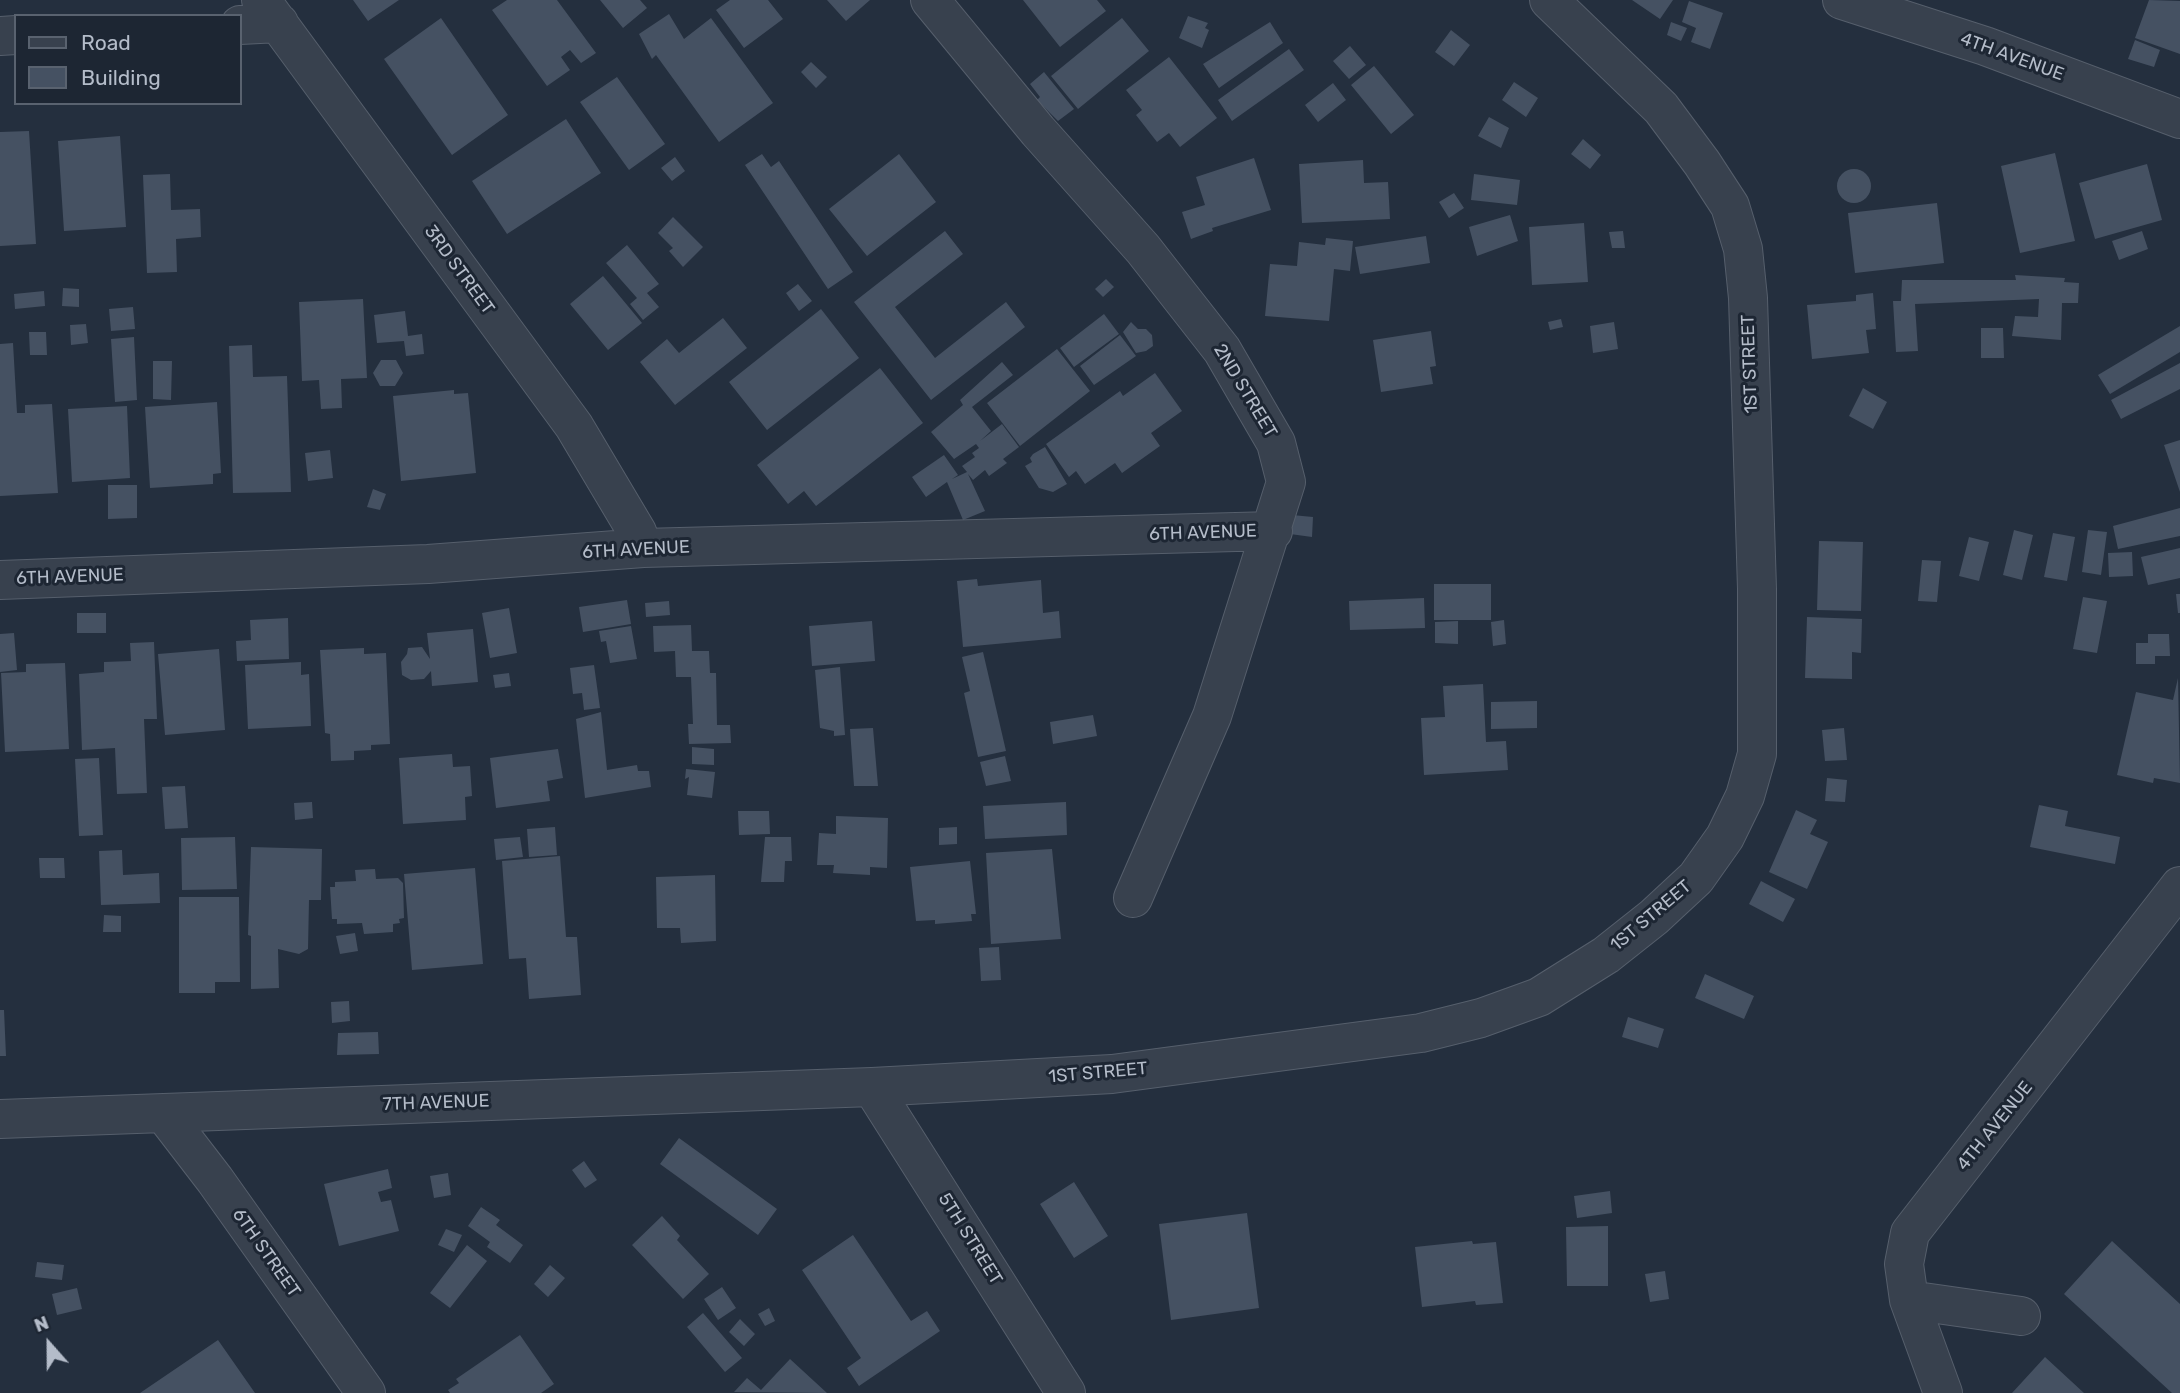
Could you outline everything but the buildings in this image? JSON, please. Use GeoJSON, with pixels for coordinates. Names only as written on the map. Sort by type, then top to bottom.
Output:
{"type":"FeatureCollection","features":[{"type":"Feature","properties":{"kind":"street","name":"2ND STREET"},"geometry":{"type":"LineString","coordinates":[[930,0],[1038,131],[1143,249],[1222,349],[1276,443],[1286,482],[1273,531],[1212,716],[1133,898]]}},
{"type":"Feature","properties":{"kind":"street","name":"1ST STREET"},"geometry":{"type":"LineString","coordinates":[[872,1087],[1112,1074],[1421,1033],[1481,1018],[1539,997],[1606,955],[1654,918],[1696,878],[1725,837],[1745,796],[1756,754],[1757,576],[1748,298],[1742,248],[1730,206],[1661,108],[1549,0]]}},
{"type":"Feature","properties":{"kind":"street","name":"4TH AVENUE"},"geometry":{"type":"LineString","coordinates":[[1842,0],[1985,46],[2180,119]]}},
{"type":"Feature","properties":{"kind":"street"},"geometry":{"type":"LineString","coordinates":[[242,24],[270,11]]}},
{"type":"Feature","properties":{"kind":"street","name":"3RD STREET"},"geometry":{"type":"LineString","coordinates":[[270,11],[573,426],[637,531],[643,548]]}},
{"type":"Feature","properties":{"kind":"street","name":"6TH AVENUE"},"geometry":{"type":"LineString","coordinates":[[0,580],[428,565],[643,548],[1273,531]]}},
{"type":"Feature","properties":{"kind":"street","name":"4TH AVENUE"},"geometry":{"type":"LineString","coordinates":[[1943,1393],[1909,1300],[1904,1264],[1910,1233],[2180,886]]}},
{"type":"Feature","properties":{"kind":"street","name":"7TH AVENUE"},"geometry":{"type":"LineString","coordinates":[[0,1119],[872,1087]]}},
{"type":"Feature","properties":{"kind":"street","name":"5TH STREET"},"geometry":{"type":"LineString","coordinates":[[872,1087],[1066,1393]]}},
{"type":"Feature","properties":{"kind":"street","name":"6TH STREET"},"geometry":{"type":"LineString","coordinates":[[165,1115],[215,1180],[366,1393]]}},
{"type":"Feature","properties":{"kind":"street"},"geometry":{"type":"LineString","coordinates":[[1909,1300],[2021,1316]]}}]}
